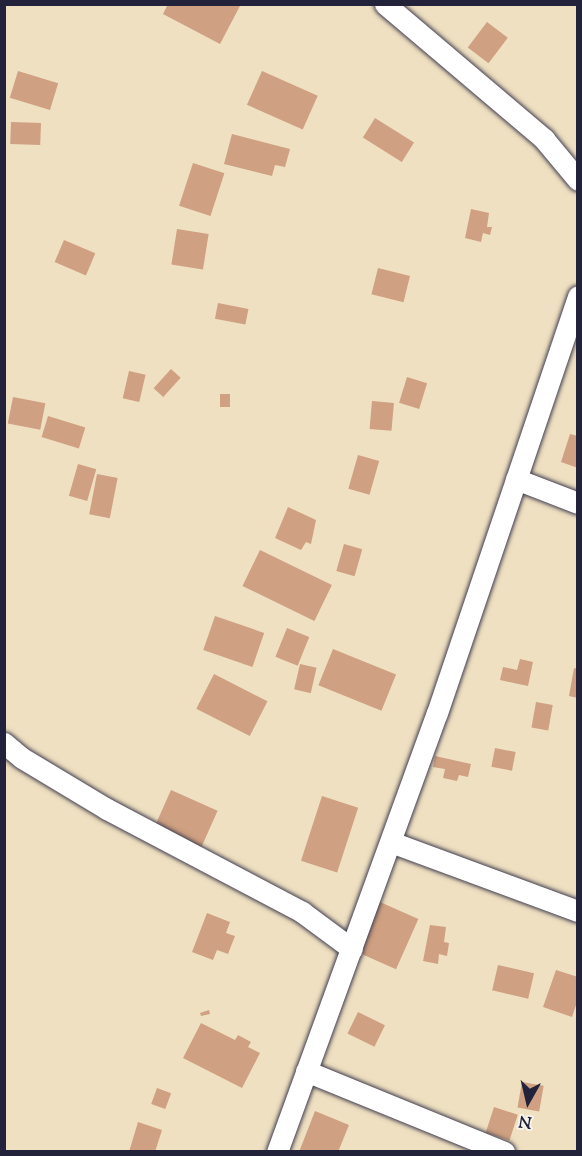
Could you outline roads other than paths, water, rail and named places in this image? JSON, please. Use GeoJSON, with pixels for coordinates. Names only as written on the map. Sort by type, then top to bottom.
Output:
{"type":"FeatureCollection","features":[{"type":"Feature","properties":{"kind":"street"},"geometry":{"type":"LineString","coordinates":[[385,4],[544,139],[578,180]]}},
{"type":"Feature","properties":{"kind":"street"},"geometry":{"type":"LineString","coordinates":[[277,1152],[391,842],[578,296]]}},
{"type":"Feature","properties":{"kind":"street"},"geometry":{"type":"LineString","coordinates":[[516,479],[578,503]]}},
{"type":"Feature","properties":{"kind":"street"},"geometry":{"type":"LineString","coordinates":[[4,743],[22,758],[107,809],[302,912],[351,950]]}},
{"type":"Feature","properties":{"kind":"street"},"geometry":{"type":"LineString","coordinates":[[391,842],[578,911]]}},
{"type":"Feature","properties":{"kind":"street"},"geometry":{"type":"LineString","coordinates":[[306,1071],[504,1152]]}}]}
